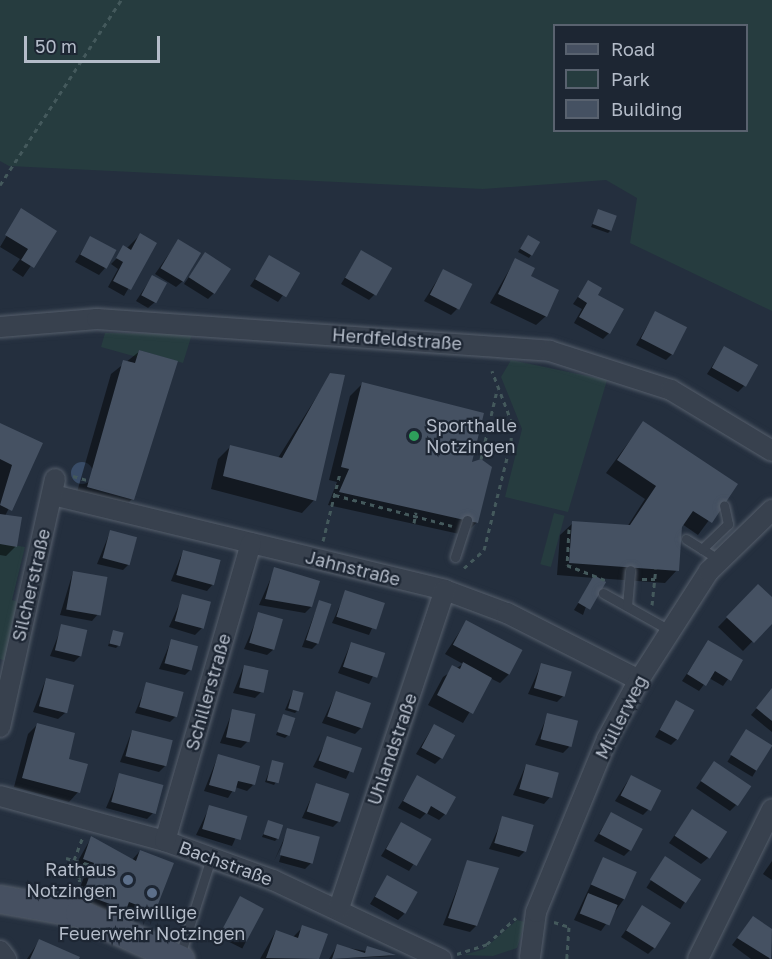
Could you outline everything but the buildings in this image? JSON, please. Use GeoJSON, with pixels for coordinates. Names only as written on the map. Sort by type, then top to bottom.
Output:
{"type":"FeatureCollection","features":[{"type":"Feature","properties":{"kind":"street","name":"Herdfeldstraße"},"geometry":{"type":"LineString","coordinates":[[0,327],[97,325],[550,351],[671,390],[772,451]]}},
{"type":"Feature","properties":{"kind":"street","name":"Jahnstraße"},"geometry":{"type":"LineString","coordinates":[[60,483],[251,543],[445,590],[507,613],[639,680]]}},
{"type":"Feature","properties":{"kind":"street","name":"Silcherstraße"},"geometry":{"type":"LineString","coordinates":[[0,727],[6,661],[60,483]]}},
{"type":"Feature","properties":{"kind":"street","name":"Müllerweg"},"geometry":{"type":"LineString","coordinates":[[531,958],[529,913],[607,740],[639,680],[720,560],[772,510]]}},
{"type":"Feature","properties":{"kind":"street","name":"Schillerstraße"},"geometry":{"type":"LineString","coordinates":[[165,841],[251,543]]}},
{"type":"Feature","properties":{"kind":"street","name":"Uhlandstraße"},"geometry":{"type":"LineString","coordinates":[[339,908],[445,590]]}},
{"type":"Feature","properties":{"kind":"street","name":"Bachstraße"},"geometry":{"type":"LineString","coordinates":[[0,796],[165,841],[339,908],[439,958]]}},
{"type":"Feature","properties":{"kind":"street"},"geometry":{"type":"LineString","coordinates":[[698,959],[766,831],[772,809]]}},
{"type":"Feature","properties":{"kind":"street"},"geometry":{"type":"LineString","coordinates":[[0,899],[79,913],[180,959]]}},
{"type":"Feature","properties":{"kind":"street"},"geometry":{"type":"LineString","coordinates":[[0,951],[6,959]]}},
{"type":"Feature","properties":{"kind":"lane"},"geometry":{"type":"LineString","coordinates":[[702,549],[728,524],[724,505]]}},
{"type":"Feature","properties":{"kind":"lane"},"geometry":{"type":"LineString","coordinates":[[455,557],[465,524]]}},
{"type":"Feature","properties":{"kind":"lane"},"geometry":{"type":"LineString","coordinates":[[686,539],[720,560]]}},
{"type":"Feature","properties":{"kind":"lane"},"geometry":{"type":"LineString","coordinates":[[627,606],[630,570]]}},
{"type":"Feature","properties":{"kind":"lane"},"geometry":{"type":"LineString","coordinates":[[603,593],[671,631]]}},
{"type":"Feature","properties":{"kind":"lane"},"geometry":{"type":"LineString","coordinates":[[180,959],[211,858]]}},
{"type":"Feature","properties":{"kind":"path"},"geometry":{"type":"LineString","coordinates":[[0,185],[110,10],[121,0]]}},
{"type":"Feature","properties":{"kind":"path"},"geometry":{"type":"LineString","coordinates":[[458,570],[474,564],[484,550],[512,442],[512,423],[492,371]]}},
{"type":"Feature","properties":{"kind":"path"},"geometry":{"type":"LineString","coordinates":[[481,459],[498,389]]}},
{"type":"Feature","properties":{"kind":"path"},"geometry":{"type":"LineString","coordinates":[[318,559],[340,473]]}},
{"type":"Feature","properties":{"kind":"path"},"geometry":{"type":"LineString","coordinates":[[60,483],[87,480]]}},
{"type":"Feature","properties":{"kind":"path"},"geometry":{"type":"LineString","coordinates":[[335,495],[465,524]]}},
{"type":"Feature","properties":{"kind":"path"},"geometry":{"type":"LineString","coordinates":[[414,523],[416,514]]}},
{"type":"Feature","properties":{"kind":"path"},"geometry":{"type":"LineString","coordinates":[[569,529],[567,565],[628,591]]}},
{"type":"Feature","properties":{"kind":"path"},"geometry":{"type":"LineString","coordinates":[[651,619],[656,569]]}},
{"type":"Feature","properties":{"kind":"path"},"geometry":{"type":"LineString","coordinates":[[66,858],[93,866]]}},
{"type":"Feature","properties":{"kind":"path"},"geometry":{"type":"LineString","coordinates":[[79,913],[84,863]]}},
{"type":"Feature","properties":{"kind":"path"},"geometry":{"type":"LineString","coordinates":[[439,958],[487,944],[529,913],[569,927],[567,959]]}},
{"type":"Feature","properties":{"kind":"green space"},"geometry":{"type":"Polygon","coordinates":[[[0,0],[772,0],[772,311],[630,243],[637,198],[606,180],[483,189],[9,166],[0,161],[0,0]]]}},
{"type":"Feature","properties":{"kind":"green space"},"geometry":{"type":"Polygon","coordinates":[[[105,333],[192,334],[183,363],[139,350],[137,357],[101,347],[105,333]]]}},
{"type":"Feature","properties":{"kind":"green space"},"geometry":{"type":"Polygon","coordinates":[[[511,360],[607,380],[568,512],[505,497],[522,429],[501,377],[511,360]]]}},
{"type":"Feature","properties":{"kind":"green space"},"geometry":{"type":"Polygon","coordinates":[[[554,513],[565,516],[551,567],[540,564],[554,513]]]}},
{"type":"Feature","properties":{"kind":"green space"},"geometry":{"type":"Polygon","coordinates":[[[0,543],[25,547],[12,600],[26,604],[13,663],[0,659],[0,543]]]}},
{"type":"Feature","properties":{"kind":"green space"},"geometry":{"type":"Polygon","coordinates":[[[517,920],[525,922],[517,948],[493,956],[464,955],[484,949],[517,920]]]}},
{"type":"Feature","properties":{"kind":"water"},"geometry":{"type":"Polygon","coordinates":[[[82,462],[90,465],[93,473],[90,481],[82,484],[74,481],[71,473],[74,465],[82,462]]]}},
{"type":"Feature","properties":{"kind":"place","name":"Sporthalle Notzingen"},"geometry":{"type":"Point","coordinates":[414,436]}},
{"type":"Feature","properties":{"kind":"place","name":"Rathaus Notzingen"},"geometry":{"type":"Point","coordinates":[128,880]}},
{"type":"Feature","properties":{"kind":"place","name":"Freiwillige Feuerwehr Notzingen"},"geometry":{"type":"Point","coordinates":[152,893]}}]}
